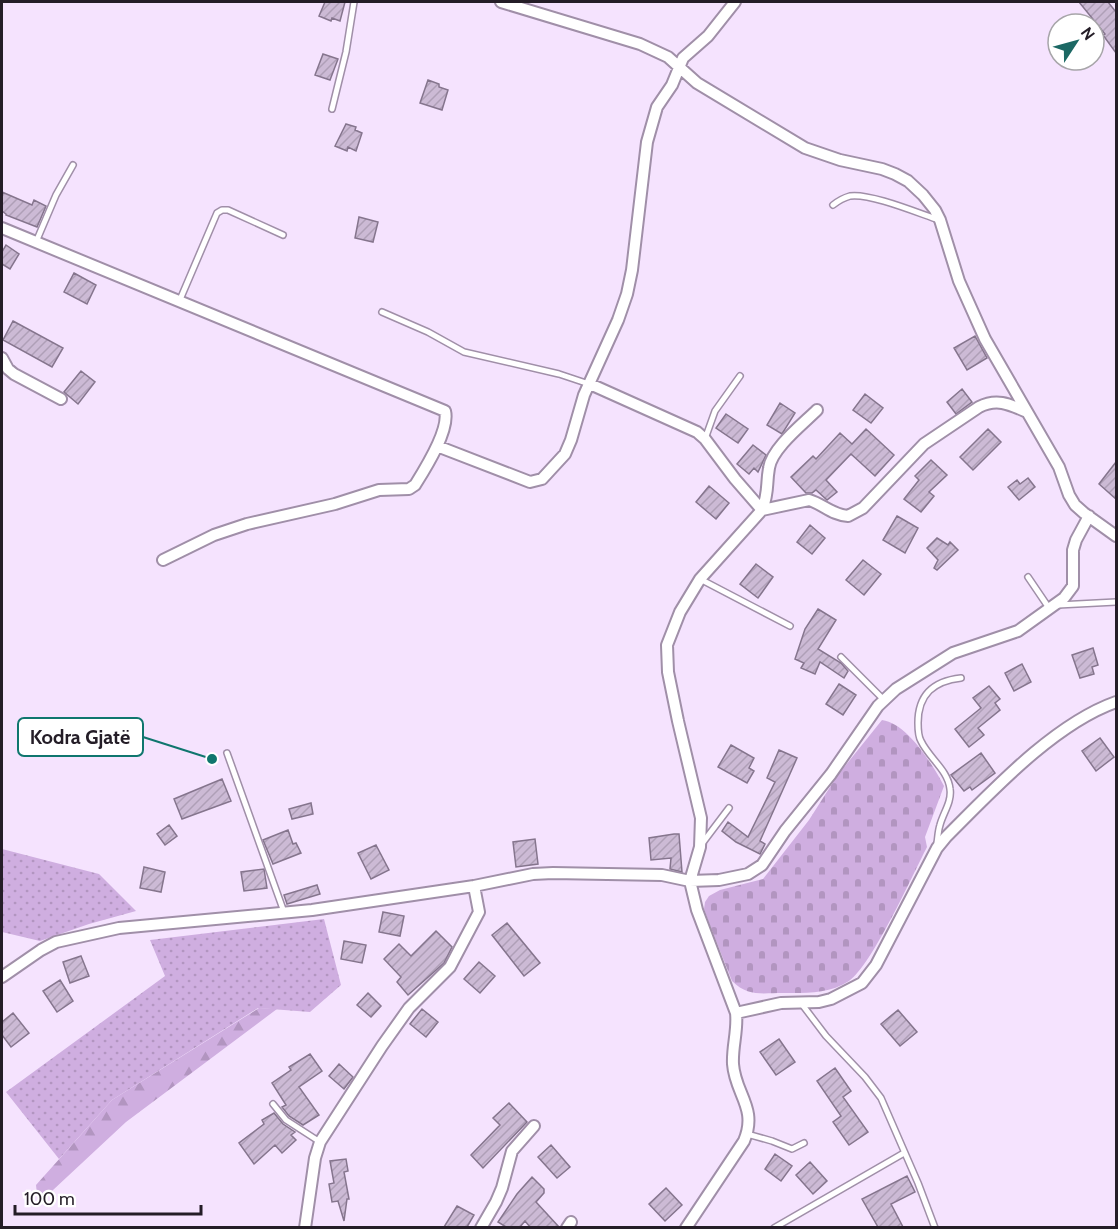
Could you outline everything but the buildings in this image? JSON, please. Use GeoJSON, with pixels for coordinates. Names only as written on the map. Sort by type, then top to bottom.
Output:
{"type":"FeatureCollection","features":[{"type":"Feature","properties":{"kind":"street"},"geometry":{"type":"LineString","coordinates":[[501,2],[640,44],[668,57],[697,82],[805,148],[840,160],[882,169],[908,181],[930,202],[940,220],[953,265],[977,322],[1059,467],[1069,495],[1075,505],[1116,536]]}},
{"type":"Feature","properties":{"kind":"street"},"geometry":{"type":"LineString","coordinates":[[437,446],[522,480],[536,482],[549,473],[565,454],[584,395],[627,294],[652,120],[657,106],[672,85],[683,58],[708,36],[735,2]]}},
{"type":"Feature","properties":{"kind":"street"},"geometry":{"type":"LineString","coordinates":[[2,228],[443,410],[446,417],[437,446],[415,485],[409,489],[379,490],[335,504],[247,524],[214,535],[163,560]]}},
{"type":"Feature","properties":{"kind":"street"},"geometry":{"type":"LineString","coordinates":[[2,358],[14,374],[61,399]]}},
{"type":"Feature","properties":{"kind":"street"},"geometry":{"type":"LineString","coordinates":[[590,384],[685,427],[705,439],[762,510]]}},
{"type":"Feature","properties":{"kind":"street"},"geometry":{"type":"LineString","coordinates":[[762,510],[809,500],[832,512],[848,516],[863,508],[924,444],[979,407],[999,401],[1027,412]]}},
{"type":"Feature","properties":{"kind":"street"},"geometry":{"type":"LineString","coordinates":[[686,1227],[747,1134],[749,1115],[733,1064],[736,1013],[697,910],[690,881],[702,831],[699,805],[686,762],[666,659],[667,645],[680,612],[700,579],[762,510],[768,497],[769,466],[772,458],[818,410]]}},
{"type":"Feature","properties":{"kind":"street"},"geometry":{"type":"LineString","coordinates":[[2,977],[56,942],[119,928],[367,903],[533,874],[662,875],[690,881],[719,880],[748,874],[762,865],[884,700],[896,689],[953,653],[1018,632],[1053,607],[1073,586],[1073,550],[1089,516]]}},
{"type":"Feature","properties":{"kind":"street"},"geometry":{"type":"LineString","coordinates":[[736,1013],[781,1003],[831,999],[851,990],[869,975],[937,848],[951,832],[1053,739],[1075,723],[1116,702]]}},
{"type":"Feature","properties":{"kind":"street"},"geometry":{"type":"LineString","coordinates":[[305,1227],[315,1158],[320,1142],[409,1008],[450,967],[479,912],[474,886]]}},
{"type":"Feature","properties":{"kind":"street"},"geometry":{"type":"LineString","coordinates":[[481,1227],[499,1195],[512,1151],[534,1126]]}},
{"type":"Feature","properties":{"kind":"lane"},"geometry":{"type":"LineString","coordinates":[[332,109],[346,52],[354,2]]}},
{"type":"Feature","properties":{"kind":"lane"},"geometry":{"type":"LineString","coordinates":[[36,242],[56,195],[73,165]]}},
{"type":"Feature","properties":{"kind":"lane"},"geometry":{"type":"LineString","coordinates":[[832,205],[851,196],[866,197],[940,220]]}},
{"type":"Feature","properties":{"kind":"lane"},"geometry":{"type":"LineString","coordinates":[[179,302],[217,213],[228,210],[283,235]]}},
{"type":"Feature","properties":{"kind":"lane"},"geometry":{"type":"LineString","coordinates":[[382,312],[428,332],[464,352],[559,374],[590,384]]}},
{"type":"Feature","properties":{"kind":"lane"},"geometry":{"type":"LineString","coordinates":[[705,439],[715,411],[740,376]]}},
{"type":"Feature","properties":{"kind":"lane"},"geometry":{"type":"LineString","coordinates":[[1028,578],[1053,607],[1116,602]]}},
{"type":"Feature","properties":{"kind":"lane"},"geometry":{"type":"LineString","coordinates":[[700,579],[790,626]]}},
{"type":"Feature","properties":{"kind":"lane"},"geometry":{"type":"LineString","coordinates":[[841,657],[884,700]]}},
{"type":"Feature","properties":{"kind":"lane"},"geometry":{"type":"LineString","coordinates":[[937,848],[940,824],[951,790],[939,765],[921,741],[918,717],[927,693],[946,680],[961,678]]}},
{"type":"Feature","properties":{"kind":"lane"},"geometry":{"type":"LineString","coordinates":[[227,753],[284,912]]}},
{"type":"Feature","properties":{"kind":"lane"},"geometry":{"type":"LineString","coordinates":[[700,847],[729,808]]}},
{"type":"Feature","properties":{"kind":"lane"},"geometry":{"type":"LineString","coordinates":[[801,1003],[826,1036],[874,1087],[881,1098],[935,1227]]}},
{"type":"Feature","properties":{"kind":"lane"},"geometry":{"type":"LineString","coordinates":[[273,1104],[286,1120],[320,1142]]}},
{"type":"Feature","properties":{"kind":"lane"},"geometry":{"type":"LineString","coordinates":[[747,1134],[792,1149],[804,1143]]}},
{"type":"Feature","properties":{"kind":"lane"},"geometry":{"type":"LineString","coordinates":[[774,1227],[904,1152]]}},
{"type":"Feature","properties":{"kind":"green space"},"geometry":{"type":"Polygon","coordinates":[[[882,720],[901,729],[910,737],[944,786],[925,837],[927,847],[902,898],[869,957],[849,981],[825,991],[809,993],[762,993],[744,990],[732,981],[704,909],[705,902],[709,896],[720,890],[763,879],[809,820],[837,776],[882,720]]]}},
{"type":"Feature","properties":{"kind":"green space"},"geometry":{"type":"Polygon","coordinates":[[[2,849],[99,874],[136,911],[40,941],[2,932],[2,849]]]}},
{"type":"Feature","properties":{"kind":"green space"},"geometry":{"type":"Polygon","coordinates":[[[324,919],[341,985],[310,1012],[258,1008],[112,1100],[59,1159],[6,1092],[165,976],[150,940],[324,919]]]}},
{"type":"Feature","properties":{"kind":"green space"},"geometry":{"type":"Polygon","coordinates":[[[259,1008],[277,1009],[126,1122],[38,1204],[36,1185],[112,1100],[259,1008]]]}},
{"type":"Feature","properties":{"kind":"place","name":"Kodra Gjatë"},"geometry":{"type":"Point","coordinates":[212,759]}}]}
